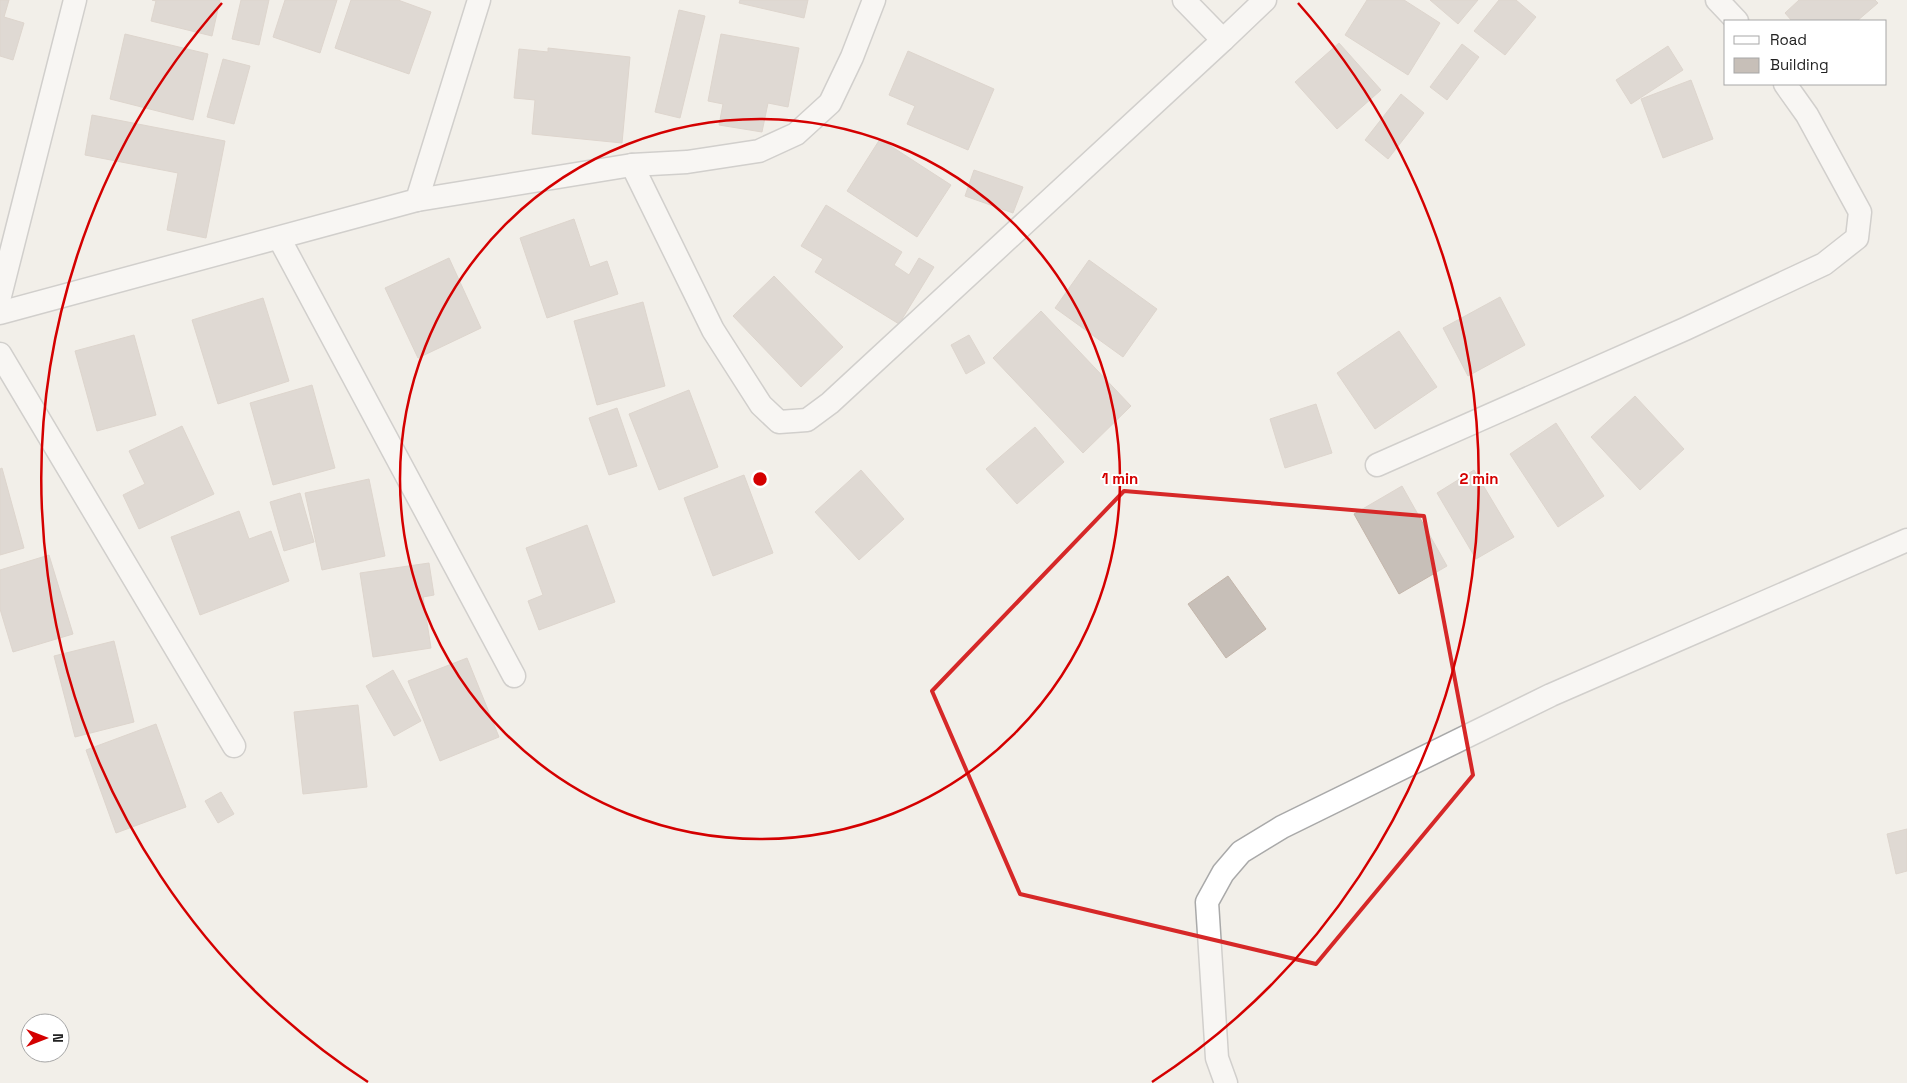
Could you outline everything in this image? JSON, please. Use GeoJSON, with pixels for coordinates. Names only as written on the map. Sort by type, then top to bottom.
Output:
{"type":"FeatureCollection","features":[{"type":"Feature","properties":{"kind":"street"},"geometry":{"type":"LineString","coordinates":[[0,296],[75,0]]}},
{"type":"Feature","properties":{"kind":"street"},"geometry":{"type":"LineString","coordinates":[[417,200],[479,0]]}},
{"type":"Feature","properties":{"kind":"street"},"geometry":{"type":"LineString","coordinates":[[0,314],[417,200],[632,165],[687,162],[759,151],[796,134],[830,103],[852,57],[874,0]]}},
{"type":"Feature","properties":{"kind":"street"},"geometry":{"type":"LineString","coordinates":[[1184,0],[1223,40]]}},
{"type":"Feature","properties":{"kind":"street"},"geometry":{"type":"LineString","coordinates":[[632,165],[714,330],[761,405],[779,422],[807,420],[830,403],[1265,0]]}},
{"type":"Feature","properties":{"kind":"street"},"geometry":{"type":"LineString","coordinates":[[1717,0],[1736,20]]}},
{"type":"Feature","properties":{"kind":"street"},"geometry":{"type":"LineString","coordinates":[[1377,464],[1685,329],[1824,264],[1857,238],[1860,212],[1808,115],[1786,85]]}},
{"type":"Feature","properties":{"kind":"street"},"geometry":{"type":"LineString","coordinates":[[279,238],[514,676]]}},
{"type":"Feature","properties":{"kind":"street"},"geometry":{"type":"LineString","coordinates":[[0,354],[234,746]]}},
{"type":"Feature","properties":{"kind":"street"},"geometry":{"type":"LineString","coordinates":[[1226,1083],[1217,1058],[1206,902],[1223,873],[1241,852],[1282,827],[1552,695],[1907,540]]}},
{"type":"Feature","properties":{"kind":"highlighted area"},"geometry":{"type":"Polygon","coordinates":[[[1124,491],[1424,516],[1473,775],[1316,964],[1020,894],[932,691],[1124,491]]]}},
{"type":"Feature","properties":{"kind":"building"},"geometry":{"type":"Polygon","coordinates":[[[0,0],[9,0],[4,17],[24,23],[13,60],[0,56],[0,0]]]}},
{"type":"Feature","properties":{"kind":"building"},"geometry":{"type":"Polygon","coordinates":[[[152,0],[220,0],[212,36],[151,21],[156,1],[152,0]]]}},
{"type":"Feature","properties":{"kind":"building"},"geometry":{"type":"Polygon","coordinates":[[[241,0],[269,0],[259,45],[232,39],[241,0]]]}},
{"type":"Feature","properties":{"kind":"building"},"geometry":{"type":"Polygon","coordinates":[[[285,0],[337,0],[320,53],[273,37],[285,0]]]}},
{"type":"Feature","properties":{"kind":"building"},"geometry":{"type":"Polygon","coordinates":[[[351,0],[398,0],[431,12],[409,74],[335,48],[351,0]]]}},
{"type":"Feature","properties":{"kind":"building"},"geometry":{"type":"Polygon","coordinates":[[[740,0],[808,0],[804,18],[739,3],[740,0]]]}},
{"type":"Feature","properties":{"kind":"building"},"geometry":{"type":"Polygon","coordinates":[[[1367,0],[1404,0],[1440,23],[1408,75],[1345,35],[1367,0]]]}},
{"type":"Feature","properties":{"kind":"building"},"geometry":{"type":"Polygon","coordinates":[[[1430,0],[1478,0],[1458,24],[1430,0]]]}},
{"type":"Feature","properties":{"kind":"building"},"geometry":{"type":"Polygon","coordinates":[[[1499,0],[1516,0],[1536,17],[1505,55],[1474,31],[1499,0]]]}},
{"type":"Feature","properties":{"kind":"building"},"geometry":{"type":"Polygon","coordinates":[[[1799,0],[1875,0],[1878,3],[1858,20],[1791,20],[1785,13],[1799,0]]]}},
{"type":"Feature","properties":{"kind":"building"},"geometry":{"type":"Polygon","coordinates":[[[679,10],[705,16],[680,118],[655,112],[679,10]]]}},
{"type":"Feature","properties":{"kind":"building"},"geometry":{"type":"Polygon","coordinates":[[[125,34],[208,54],[193,120],[110,99],[125,34]]]}},
{"type":"Feature","properties":{"kind":"building"},"geometry":{"type":"Polygon","coordinates":[[[721,34],[799,48],[788,107],[768,103],[762,132],[719,125],[723,104],[708,101],[721,34]]]}},
{"type":"Feature","properties":{"kind":"building"},"geometry":{"type":"Polygon","coordinates":[[[1339,43],[1381,90],[1337,129],[1295,82],[1339,43]]]}},
{"type":"Feature","properties":{"kind":"building"},"geometry":{"type":"Polygon","coordinates":[[[1462,44],[1479,57],[1447,100],[1430,87],[1462,44]]]}},
{"type":"Feature","properties":{"kind":"building"},"geometry":{"type":"Polygon","coordinates":[[[1668,46],[1683,70],[1631,104],[1616,80],[1668,46]]]}},
{"type":"Feature","properties":{"kind":"building"},"geometry":{"type":"Polygon","coordinates":[[[548,48],[630,57],[622,143],[532,134],[535,100],[514,98],[519,49],[548,52],[548,48]]]}},
{"type":"Feature","properties":{"kind":"building"},"geometry":{"type":"Polygon","coordinates":[[[908,51],[994,89],[968,150],[907,124],[915,106],[889,95],[908,51]]]}},
{"type":"Feature","properties":{"kind":"building"},"geometry":{"type":"Polygon","coordinates":[[[223,59],[250,66],[234,124],[207,117],[223,59]]]}},
{"type":"Feature","properties":{"kind":"building"},"geometry":{"type":"Polygon","coordinates":[[[1691,80],[1713,139],[1663,158],[1641,99],[1691,80]]]}},
{"type":"Feature","properties":{"kind":"building"},"geometry":{"type":"Polygon","coordinates":[[[1401,94],[1424,113],[1388,159],[1365,140],[1401,94]]]}},
{"type":"Feature","properties":{"kind":"building"},"geometry":{"type":"Polygon","coordinates":[[[92,115],[225,141],[206,238],[167,230],[178,173],[85,155],[92,115]]]}},
{"type":"Feature","properties":{"kind":"building"},"geometry":{"type":"Polygon","coordinates":[[[880,139],[951,185],[917,237],[847,191],[880,139]]]}},
{"type":"Feature","properties":{"kind":"building"},"geometry":{"type":"Polygon","coordinates":[[[974,170],[1023,187],[1013,213],[965,196],[974,170]]]}},
{"type":"Feature","properties":{"kind":"building"},"geometry":{"type":"Polygon","coordinates":[[[826,205],[902,252],[894,265],[909,275],[919,258],[934,267],[899,324],[815,272],[823,259],[801,246],[826,205]]]}},
{"type":"Feature","properties":{"kind":"building"},"geometry":{"type":"Polygon","coordinates":[[[574,219],[590,267],[607,261],[618,294],[547,318],[520,238],[574,219]]]}},
{"type":"Feature","properties":{"kind":"building"},"geometry":{"type":"Polygon","coordinates":[[[449,258],[481,328],[418,358],[385,288],[449,258]]]}},
{"type":"Feature","properties":{"kind":"building"},"geometry":{"type":"Polygon","coordinates":[[[1089,260],[1157,309],[1123,357],[1055,308],[1089,260]]]}},
{"type":"Feature","properties":{"kind":"building"},"geometry":{"type":"Polygon","coordinates":[[[774,276],[843,347],[801,387],[733,316],[774,276]]]}},
{"type":"Feature","properties":{"kind":"building"},"geometry":{"type":"Polygon","coordinates":[[[1500,297],[1525,345],[1468,376],[1443,328],[1500,297]]]}},
{"type":"Feature","properties":{"kind":"building"},"geometry":{"type":"Polygon","coordinates":[[[263,298],[289,381],[218,404],[192,320],[263,298]]]}},
{"type":"Feature","properties":{"kind":"building"},"geometry":{"type":"Polygon","coordinates":[[[643,302],[665,386],[597,405],[574,321],[643,302]]]}},
{"type":"Feature","properties":{"kind":"building"},"geometry":{"type":"Polygon","coordinates":[[[1041,311],[1131,406],[1083,453],[993,358],[1041,311]]]}},
{"type":"Feature","properties":{"kind":"building"},"geometry":{"type":"Polygon","coordinates":[[[1399,331],[1437,387],[1375,429],[1337,373],[1399,331]]]}},
{"type":"Feature","properties":{"kind":"building"},"geometry":{"type":"Polygon","coordinates":[[[134,335],[156,415],[97,431],[75,351],[134,335]]]}},
{"type":"Feature","properties":{"kind":"building"},"geometry":{"type":"Polygon","coordinates":[[[969,335],[985,363],[966,374],[951,345],[969,335]]]}},
{"type":"Feature","properties":{"kind":"building"},"geometry":{"type":"Polygon","coordinates":[[[312,385],[335,468],[273,485],[250,403],[312,385]]]}},
{"type":"Feature","properties":{"kind":"building"},"geometry":{"type":"Polygon","coordinates":[[[689,390],[718,467],[659,490],[629,414],[689,390]]]}},
{"type":"Feature","properties":{"kind":"building"},"geometry":{"type":"Polygon","coordinates":[[[1635,396],[1684,449],[1640,490],[1591,437],[1635,396]]]}},
{"type":"Feature","properties":{"kind":"building"},"geometry":{"type":"Polygon","coordinates":[[[1316,404],[1332,453],[1285,468],[1270,419],[1316,404]]]}},
{"type":"Feature","properties":{"kind":"building"},"geometry":{"type":"Polygon","coordinates":[[[617,408],[637,466],[609,475],[589,418],[617,408]]]}},
{"type":"Feature","properties":{"kind":"building"},"geometry":{"type":"Polygon","coordinates":[[[1556,423],[1604,496],[1558,527],[1510,454],[1556,423]]]}},
{"type":"Feature","properties":{"kind":"building"},"geometry":{"type":"Polygon","coordinates":[[[182,426],[214,494],[139,529],[123,495],[145,484],[129,451],[182,426]]]}},
{"type":"Feature","properties":{"kind":"building"},"geometry":{"type":"Polygon","coordinates":[[[1035,427],[1064,462],[1017,504],[986,469],[1035,427]]]}},
{"type":"Feature","properties":{"kind":"building"},"geometry":{"type":"Polygon","coordinates":[[[2,468],[24,548],[0,555],[0,469],[2,468]]]}},
{"type":"Feature","properties":{"kind":"building"},"geometry":{"type":"Polygon","coordinates":[[[861,470],[904,519],[859,560],[815,512],[861,470]]]}},
{"type":"Feature","properties":{"kind":"building"},"geometry":{"type":"Polygon","coordinates":[[[1474,470],[1514,537],[1476,559],[1437,493],[1474,470]]]}},
{"type":"Feature","properties":{"kind":"building"},"geometry":{"type":"Polygon","coordinates":[[[744,475],[773,553],[713,576],[684,498],[744,475]]]}},
{"type":"Feature","properties":{"kind":"building"},"geometry":{"type":"Polygon","coordinates":[[[369,479],[385,556],[322,570],[305,493],[369,479]]]}},
{"type":"Feature","properties":{"kind":"building"},"geometry":{"type":"Polygon","coordinates":[[[1402,486],[1447,566],[1399,594],[1354,514],[1402,486]]]}},
{"type":"Feature","properties":{"kind":"building"},"geometry":{"type":"Polygon","coordinates":[[[300,493],[314,542],[284,551],[270,502],[300,493]]]}},
{"type":"Feature","properties":{"kind":"building"},"geometry":{"type":"Polygon","coordinates":[[[239,511],[249,539],[271,531],[289,581],[200,615],[171,537],[239,511]]]}},
{"type":"Feature","properties":{"kind":"building"},"geometry":{"type":"Polygon","coordinates":[[[587,525],[615,602],[539,630],[528,601],[543,595],[526,548],[587,525]]]}},
{"type":"Feature","properties":{"kind":"building"},"geometry":{"type":"Polygon","coordinates":[[[49,555],[73,634],[13,652],[0,609],[0,570],[49,555]]]}},
{"type":"Feature","properties":{"kind":"building"},"geometry":{"type":"Polygon","coordinates":[[[429,563],[434,595],[423,597],[431,648],[373,657],[360,573],[429,563]]]}},
{"type":"Feature","properties":{"kind":"building"},"geometry":{"type":"Polygon","coordinates":[[[1228,576],[1266,629],[1226,658],[1188,604],[1228,576]]]}},
{"type":"Feature","properties":{"kind":"building"},"geometry":{"type":"Polygon","coordinates":[[[114,641],[134,722],[75,737],[54,656],[114,641]]]}},
{"type":"Feature","properties":{"kind":"building"},"geometry":{"type":"Polygon","coordinates":[[[467,658],[499,737],[440,761],[408,681],[467,658]]]}},
{"type":"Feature","properties":{"kind":"building"},"geometry":{"type":"Polygon","coordinates":[[[393,670],[421,721],[394,736],[366,686],[393,670]]]}},
{"type":"Feature","properties":{"kind":"building"},"geometry":{"type":"Polygon","coordinates":[[[358,705],[367,787],[303,794],[294,712],[358,705]]]}},
{"type":"Feature","properties":{"kind":"building"},"geometry":{"type":"Polygon","coordinates":[[[156,724],[186,807],[116,833],[86,750],[156,724]]]}},
{"type":"Feature","properties":{"kind":"building"},"geometry":{"type":"Polygon","coordinates":[[[221,792],[234,814],[218,823],[205,801],[221,792]]]}},
{"type":"Feature","properties":{"kind":"building"},"geometry":{"type":"Polygon","coordinates":[[[1907,829],[1907,871],[1896,874],[1887,834],[1907,829]]]}}]}
